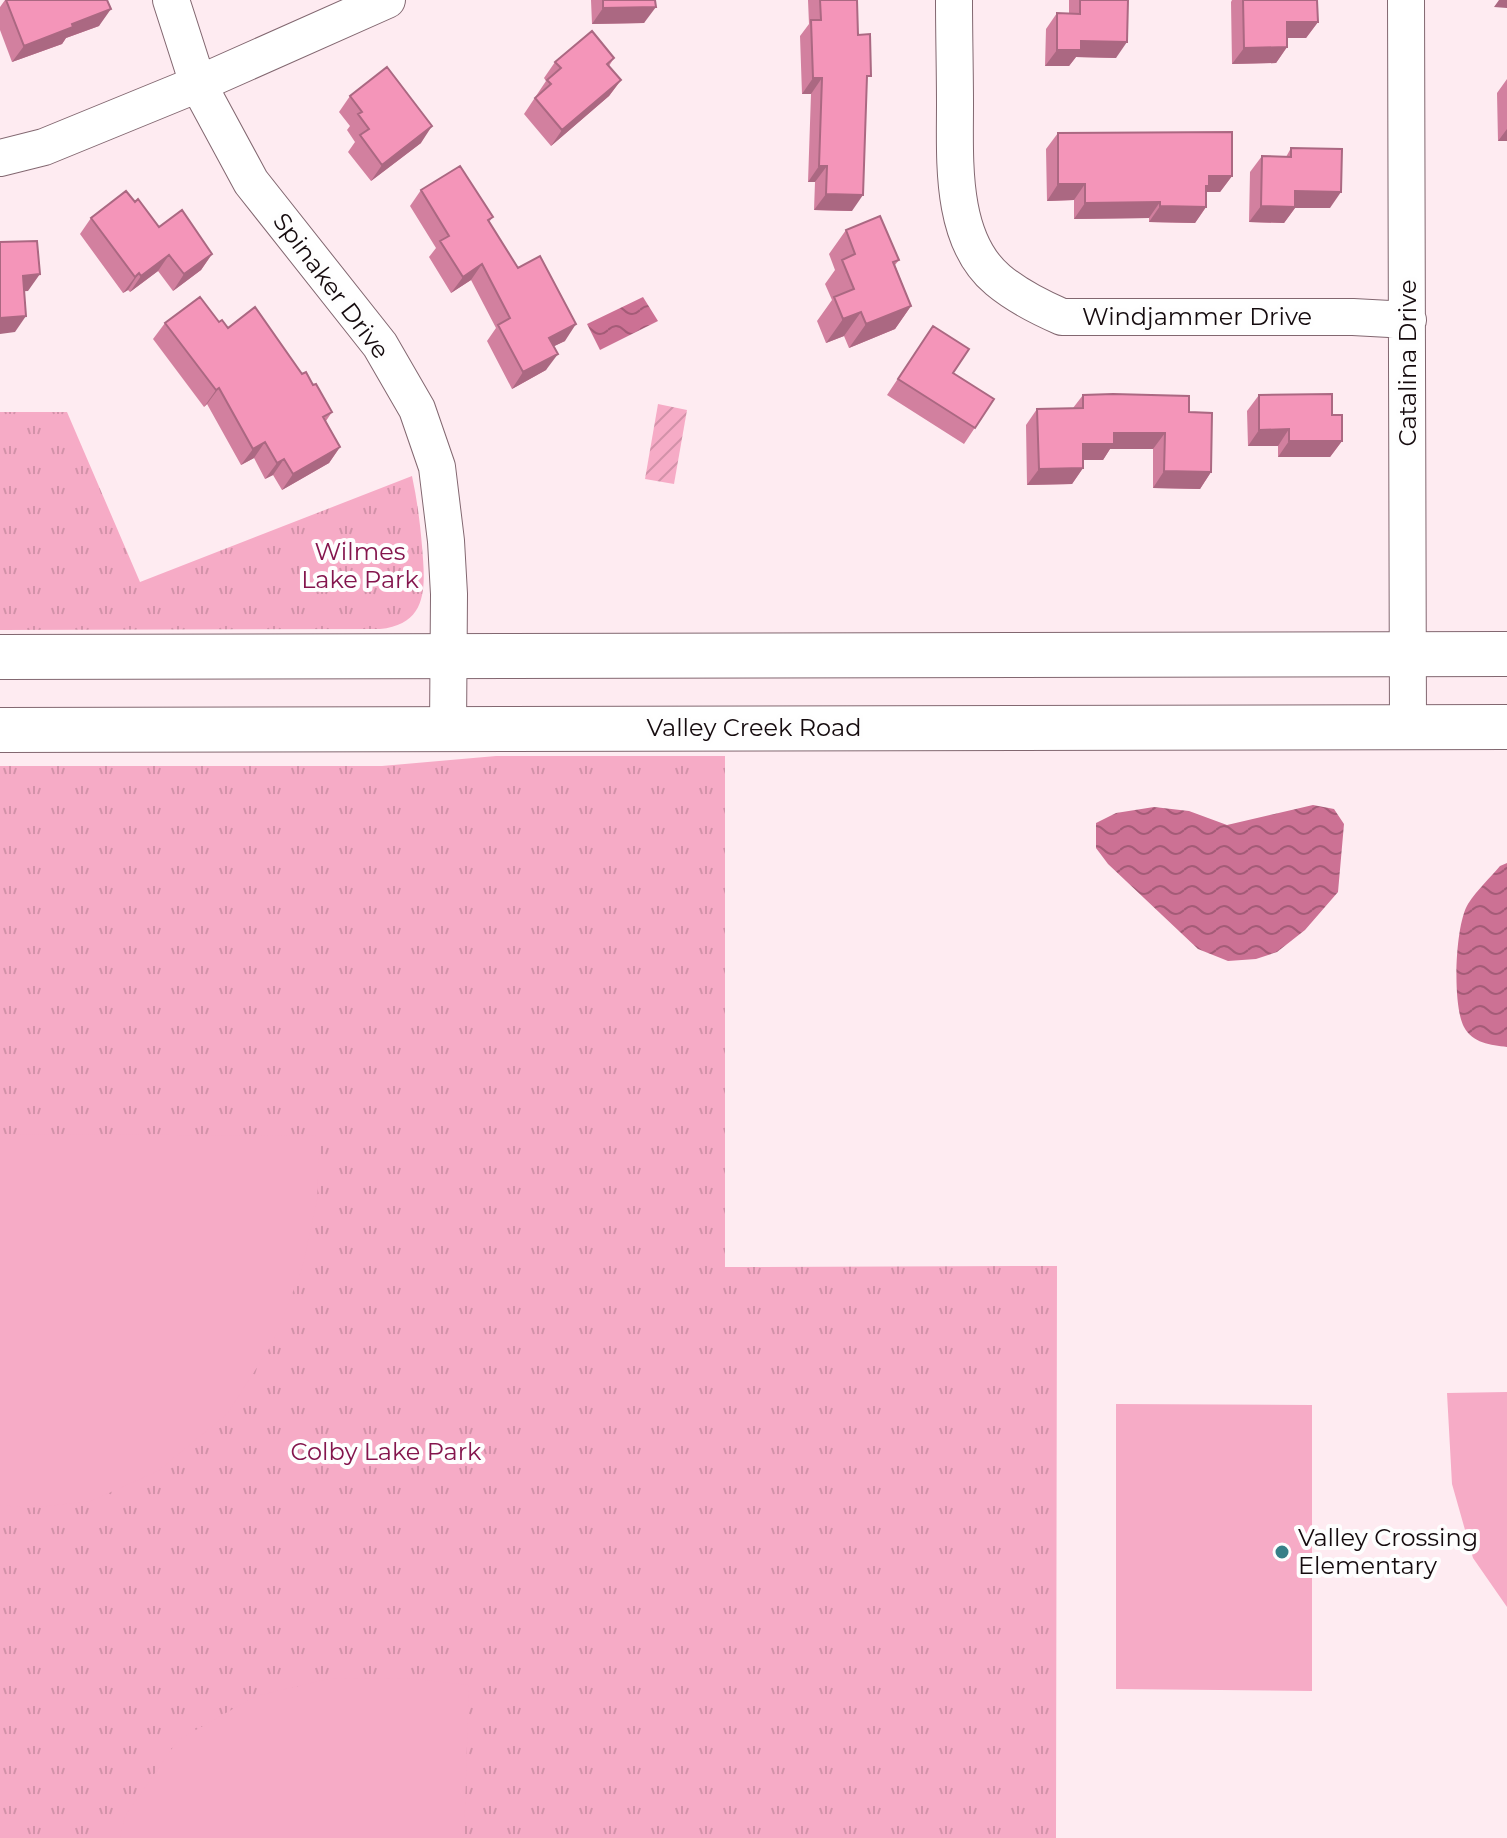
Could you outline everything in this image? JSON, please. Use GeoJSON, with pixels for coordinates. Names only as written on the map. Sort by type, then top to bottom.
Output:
{"type":"FeatureCollection","features":[{"type":"Feature","properties":{"kind":"main road"},"geometry":{"type":"LineString","coordinates":[[0,657],[1507,654]]}},
{"type":"Feature","properties":{"kind":"main road","name":"Valley Creek Road"},"geometry":{"type":"LineString","coordinates":[[0,730],[1507,727]]}},
{"type":"Feature","properties":{"kind":"street","name":"Spinaker Drive"},"geometry":{"type":"LineString","coordinates":[[171,0],[198,84],[251,182],[380,345],[417,409],[437,467],[446,541],[448,729]]}},
{"type":"Feature","properties":{"kind":"street"},"geometry":{"type":"LineString","coordinates":[[0,158],[44,147],[198,84],[387,0]]}},
{"type":"Feature","properties":{"kind":"street","name":"Windjammer Drive"},"geometry":{"type":"LineString","coordinates":[[954,0],[955,181],[962,216],[973,247],[996,278],[1029,302],[1062,317],[1353,317],[1408,320]]}},
{"type":"Feature","properties":{"kind":"street","name":"Catalina Drive"},"geometry":{"type":"LineString","coordinates":[[1406,0],[1408,726]]}},
{"type":"Feature","properties":{"kind":"green space"},"geometry":{"type":"Polygon","coordinates":[[[658,404],[687,410],[674,484],[645,479],[658,404]]]}},
{"type":"Feature","properties":{"kind":"green space","name":"Wilmes Lake Park"},"geometry":{"type":"Polygon","coordinates":[[[0,412],[67,412],[140,582],[412,476],[424,574],[421,600],[416,611],[396,626],[380,629],[0,630],[0,412]]]}},
{"type":"Feature","properties":{"kind":"green space","name":"Colby Lake Park"},"geometry":{"type":"Polygon","coordinates":[[[496,756],[725,756],[725,1267],[1057,1266],[1056,1838],[0,1838],[0,766],[382,766],[496,756]]]}},
{"type":"Feature","properties":{"kind":"green space"},"geometry":{"type":"Polygon","coordinates":[[[0,1134],[320,1136],[317,1200],[302,1269],[272,1344],[227,1414],[158,1471],[91,1501],[30,1508],[0,1505],[0,1134]]]}},
{"type":"Feature","properties":{"kind":"green space"},"geometry":{"type":"Polygon","coordinates":[[[1507,1392],[1507,1607],[1473,1558],[1452,1484],[1447,1393],[1507,1392]]]}},
{"type":"Feature","properties":{"kind":"green space"},"geometry":{"type":"Polygon","coordinates":[[[1116,1404],[1312,1405],[1312,1691],[1116,1689],[1116,1404]]]}},
{"type":"Feature","properties":{"kind":"green space"},"geometry":{"type":"Polygon","coordinates":[[[406,1678],[469,1685],[464,1838],[120,1838],[125,1816],[178,1740],[256,1696],[328,1679],[406,1678]]]}},
{"type":"Feature","properties":{"kind":"water"},"geometry":{"type":"Polygon","coordinates":[[[643,297],[658,321],[600,350],[587,324],[643,297]]]}},
{"type":"Feature","properties":{"kind":"water"},"geometry":{"type":"Polygon","coordinates":[[[1313,805],[1334,809],[1344,824],[1338,892],[1305,930],[1277,952],[1256,959],[1228,961],[1198,949],[1108,864],[1096,848],[1096,823],[1116,813],[1154,807],[1189,811],[1227,825],[1313,805]]]}},
{"type":"Feature","properties":{"kind":"water"},"geometry":{"type":"Polygon","coordinates":[[[1507,863],[1507,1047],[1482,1042],[1467,1032],[1460,1016],[1457,984],[1460,929],[1468,904],[1500,866],[1507,863]]]}},
{"type":"Feature","properties":{"kind":"building"},"geometry":{"type":"Polygon","coordinates":[[[6,0],[107,0],[111,9],[24,46],[6,0]]]}},
{"type":"Feature","properties":{"kind":"building"},"geometry":{"type":"Polygon","coordinates":[[[603,0],[655,0],[656,7],[603,8],[603,0]]]}},
{"type":"Feature","properties":{"kind":"building"},"geometry":{"type":"Polygon","coordinates":[[[820,0],[857,0],[858,35],[870,34],[871,76],[867,76],[863,195],[826,194],[827,166],[819,166],[822,78],[813,78],[811,20],[821,20],[820,0]]]}},
{"type":"Feature","properties":{"kind":"building"},"geometry":{"type":"Polygon","coordinates":[[[1080,0],[1128,0],[1127,42],[1081,41],[1081,50],[1057,50],[1057,13],[1080,14],[1080,0]]]}},
{"type":"Feature","properties":{"kind":"building"},"geometry":{"type":"Polygon","coordinates":[[[1243,0],[1317,0],[1318,22],[1287,22],[1287,47],[1244,48],[1243,0]]]}},
{"type":"Feature","properties":{"kind":"building"},"geometry":{"type":"Polygon","coordinates":[[[592,31],[614,58],[607,64],[621,80],[562,130],[535,98],[551,84],[547,80],[561,68],[555,62],[592,31]]]}},
{"type":"Feature","properties":{"kind":"building"},"geometry":{"type":"Polygon","coordinates":[[[387,67],[432,126],[382,165],[360,135],[369,129],[358,114],[362,112],[350,96],[387,67]]]}},
{"type":"Feature","properties":{"kind":"building"},"geometry":{"type":"Polygon","coordinates":[[[1232,132],[1232,176],[1209,176],[1206,207],[1160,206],[1160,202],[1085,203],[1085,184],[1058,184],[1058,133],[1232,132]]]}},
{"type":"Feature","properties":{"kind":"building"},"geometry":{"type":"Polygon","coordinates":[[[1291,148],[1342,149],[1341,192],[1295,191],[1295,207],[1261,206],[1262,156],[1291,157],[1291,148]]]}},
{"type":"Feature","properties":{"kind":"building"},"geometry":{"type":"Polygon","coordinates":[[[460,166],[493,217],[488,220],[518,268],[540,256],[576,324],[549,338],[558,354],[523,372],[498,325],[510,318],[482,264],[463,277],[440,241],[449,236],[421,190],[460,166]]]}},
{"type":"Feature","properties":{"kind":"building"},"geometry":{"type":"Polygon","coordinates":[[[126,191],[135,202],[138,199],[159,227],[182,210],[212,254],[184,274],[169,255],[141,276],[139,273],[135,277],[91,218],[126,191]]]}},
{"type":"Feature","properties":{"kind":"building"},"geometry":{"type":"Polygon","coordinates":[[[880,216],[899,260],[893,262],[911,306],[866,324],[861,312],[843,319],[834,297],[854,289],[842,260],[855,254],[846,230],[880,216]]]}},
{"type":"Feature","properties":{"kind":"building"},"geometry":{"type":"Polygon","coordinates":[[[37,241],[40,274],[23,276],[26,316],[0,318],[0,242],[37,241]]]}},
{"type":"Feature","properties":{"kind":"building"},"geometry":{"type":"Polygon","coordinates":[[[200,297],[219,322],[222,320],[228,328],[255,307],[302,374],[306,372],[313,385],[316,384],[332,412],[323,417],[340,447],[293,474],[284,459],[277,463],[265,442],[253,449],[219,388],[216,390],[165,323],[200,297]]]}},
{"type":"Feature","properties":{"kind":"building"},"geometry":{"type":"Polygon","coordinates":[[[933,326],[969,349],[953,373],[994,399],[975,428],[898,379],[933,326]]]}},
{"type":"Feature","properties":{"kind":"building"},"geometry":{"type":"Polygon","coordinates":[[[1332,394],[1332,415],[1342,415],[1342,441],[1289,441],[1289,429],[1259,430],[1259,395],[1332,394]]]}},
{"type":"Feature","properties":{"kind":"building"},"geometry":{"type":"Polygon","coordinates":[[[1083,395],[1189,396],[1189,412],[1212,413],[1211,472],[1164,471],[1165,433],[1114,433],[1114,444],[1083,444],[1083,468],[1039,469],[1037,409],[1083,408],[1083,395]]]}},
{"type":"Feature","properties":{"kind":"place","name":"Valley Crossing Elementary"},"geometry":{"type":"Point","coordinates":[1282,1552]}}]}
